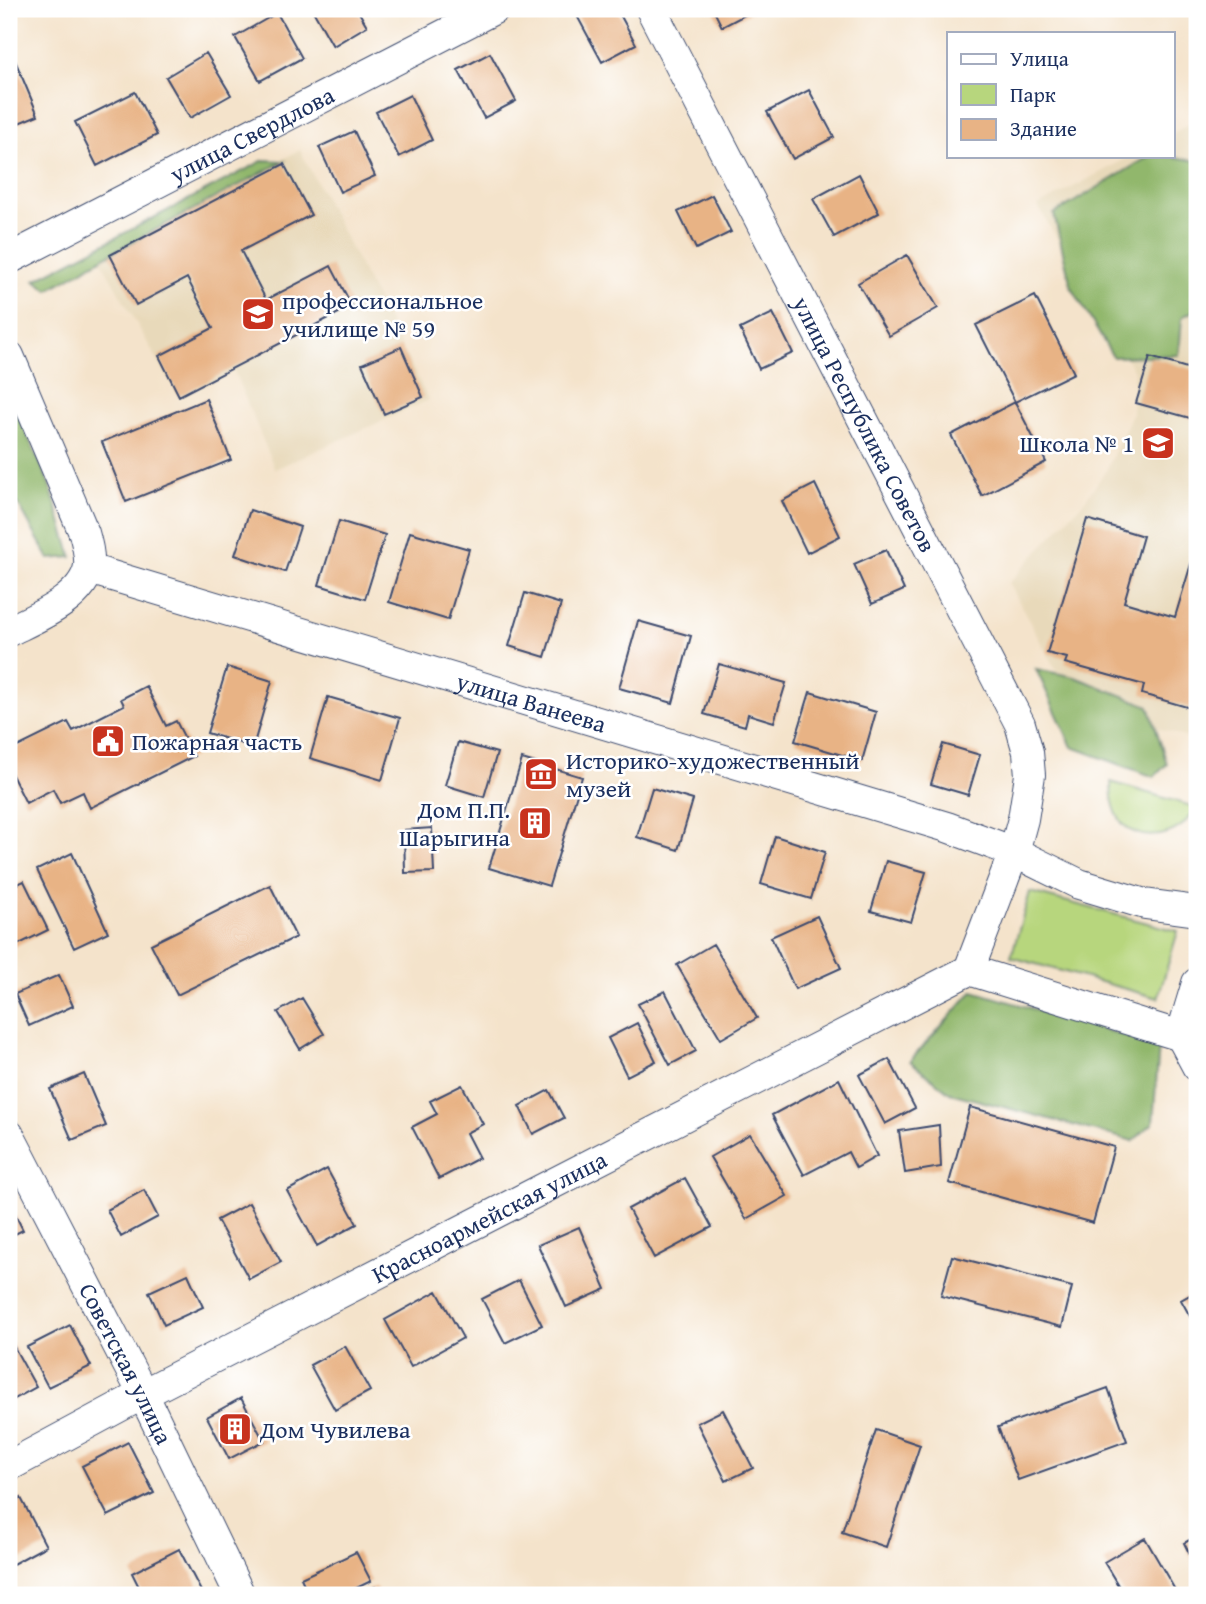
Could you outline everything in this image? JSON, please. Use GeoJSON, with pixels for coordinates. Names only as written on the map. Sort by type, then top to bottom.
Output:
{"type":"FeatureCollection","features":[{"type":"Feature","properties":{"kind":"street","name":"улица Свердлова"},"geometry":{"type":"LineString","coordinates":[[9,259],[494,9]]}},
{"type":"Feature","properties":{"kind":"street","name":"улица Республика Советов"},"geometry":{"type":"LineString","coordinates":[[651,9],[1020,724],[1028,752],[1030,775],[1023,819],[1014,852],[969,970]]}},
{"type":"Feature","properties":{"kind":"street"},"geometry":{"type":"LineString","coordinates":[[9,356],[84,533],[89,551],[89,569],[77,590],[56,607],[9,631]]}},
{"type":"Feature","properties":{"kind":"street","name":"улица Ванеева"},"geometry":{"type":"LineString","coordinates":[[89,569],[947,827],[1014,852],[1079,884],[1145,904],[1197,911]]}},
{"type":"Feature","properties":{"kind":"street"},"geometry":{"type":"LineString","coordinates":[[969,970],[1181,1036],[1197,1066]]}},
{"type":"Feature","properties":{"kind":"street","name":"Красноармейская улица"},"geometry":{"type":"LineString","coordinates":[[9,1466],[143,1394],[969,970]]}},
{"type":"Feature","properties":{"kind":"street"},"geometry":{"type":"LineString","coordinates":[[1181,1036],[1197,983]]}},
{"type":"Feature","properties":{"kind":"street","name":"Советская улица"},"geometry":{"type":"LineString","coordinates":[[9,1135],[143,1394],[240,1595]]}},
{"type":"Feature","properties":{"kind":"shaded area","name":"Школа № 1"},"geometry":{"type":"Polygon","coordinates":[[[1193,122],[1197,129],[1197,741],[1072,700],[1009,583],[1085,500],[1106,471],[1132,414],[1134,371],[1038,206],[1127,158],[1174,158],[1174,132],[1193,122]]]}},
{"type":"Feature","properties":{"kind":"shaded area","name":"профессиональное училище № 59"},"geometry":{"type":"Polygon","coordinates":[[[300,150],[429,400],[275,469],[234,371],[179,398],[99,257],[300,150]]]}},
{"type":"Feature","properties":{"kind":"green space"},"geometry":{"type":"Polygon","coordinates":[[[1174,157],[1197,161],[1197,309],[1182,317],[1179,355],[1113,357],[1071,286],[1054,214],[1147,158],[1174,157]]]}},
{"type":"Feature","properties":{"kind":"green space"},"geometry":{"type":"Polygon","coordinates":[[[264,160],[284,161],[48,290],[35,280],[264,160]]]}},
{"type":"Feature","properties":{"kind":"green space"},"geometry":{"type":"Polygon","coordinates":[[[15,408],[49,483],[72,557],[49,559],[9,488],[9,415],[15,408]]]}},
{"type":"Feature","properties":{"kind":"green space"},"geometry":{"type":"Polygon","coordinates":[[[1036,669],[1075,677],[1149,706],[1167,764],[1154,777],[1072,747],[1036,669]]]}},
{"type":"Feature","properties":{"kind":"green space"},"geometry":{"type":"Polygon","coordinates":[[[1111,782],[1195,807],[1185,822],[1175,830],[1152,836],[1137,833],[1124,825],[1118,816],[1112,799],[1111,782]]]}},
{"type":"Feature","properties":{"kind":"green space"},"geometry":{"type":"Polygon","coordinates":[[[1030,892],[1178,931],[1158,998],[1011,957],[1030,892]]]}},
{"type":"Feature","properties":{"kind":"green space"},"geometry":{"type":"Polygon","coordinates":[[[973,991],[1159,1046],[1153,1123],[1133,1141],[950,1093],[910,1061],[973,991]]]}},
{"type":"Feature","properties":{"kind":"building"},"geometry":{"type":"Polygon","coordinates":[[[312,9],[357,9],[367,26],[333,46],[312,9]]]}},
{"type":"Feature","properties":{"kind":"building"},"geometry":{"type":"Polygon","coordinates":[[[586,9],[617,9],[636,44],[602,62],[576,14],[586,9]]]}},
{"type":"Feature","properties":{"kind":"building"},"geometry":{"type":"Polygon","coordinates":[[[713,9],[756,9],[722,27],[713,9]]]}},
{"type":"Feature","properties":{"kind":"building"},"geometry":{"type":"Polygon","coordinates":[[[277,13],[302,58],[260,81],[235,37],[277,13]]]}},
{"type":"Feature","properties":{"kind":"building"},"geometry":{"type":"Polygon","coordinates":[[[9,46],[38,115],[9,127],[9,46]]]}},
{"type":"Feature","properties":{"kind":"building"},"geometry":{"type":"Polygon","coordinates":[[[206,53],[231,95],[190,118],[166,77],[206,53]]]}},
{"type":"Feature","properties":{"kind":"building"},"geometry":{"type":"Polygon","coordinates":[[[490,53],[516,101],[484,118],[458,70],[490,53]]]}},
{"type":"Feature","properties":{"kind":"building"},"geometry":{"type":"Polygon","coordinates":[[[809,90],[834,137],[793,159],[767,112],[809,90]]]}},
{"type":"Feature","properties":{"kind":"building"},"geometry":{"type":"Polygon","coordinates":[[[135,92],[157,135],[97,166],[75,122],[135,92]]]}},
{"type":"Feature","properties":{"kind":"building"},"geometry":{"type":"Polygon","coordinates":[[[410,95],[432,140],[399,157],[376,112],[410,95]]]}},
{"type":"Feature","properties":{"kind":"building"},"geometry":{"type":"Polygon","coordinates":[[[354,131],[375,176],[340,192],[319,147],[354,131]]]}},
{"type":"Feature","properties":{"kind":"building"},"geometry":{"type":"Polygon","coordinates":[[[284,164],[311,215],[241,251],[266,300],[331,266],[352,306],[179,396],[159,356],[213,328],[187,278],[136,305],[110,255],[284,164]]]}},
{"type":"Feature","properties":{"kind":"building"},"geometry":{"type":"Polygon","coordinates":[[[859,174],[879,213],[834,237],[813,199],[859,174]]]}},
{"type":"Feature","properties":{"kind":"building"},"geometry":{"type":"Polygon","coordinates":[[[712,195],[731,232],[696,249],[678,212],[712,195]]]}},
{"type":"Feature","properties":{"kind":"building"},"geometry":{"type":"Polygon","coordinates":[[[907,255],[938,308],[889,336],[858,283],[907,255]]]}},
{"type":"Feature","properties":{"kind":"building"},"geometry":{"type":"Polygon","coordinates":[[[1035,296],[1074,373],[1015,402],[976,325],[1035,296]]]}},
{"type":"Feature","properties":{"kind":"building"},"geometry":{"type":"Polygon","coordinates":[[[773,313],[793,353],[759,369],[740,329],[773,313]]]}},
{"type":"Feature","properties":{"kind":"building"},"geometry":{"type":"Polygon","coordinates":[[[401,347],[423,397],[384,414],[362,364],[401,347]]]}},
{"type":"Feature","properties":{"kind":"building"},"geometry":{"type":"Polygon","coordinates":[[[1150,357],[1197,371],[1197,420],[1136,403],[1150,357]]]}},
{"type":"Feature","properties":{"kind":"building"},"geometry":{"type":"Polygon","coordinates":[[[206,399],[231,460],[126,502],[102,442],[206,399]]]}},
{"type":"Feature","properties":{"kind":"building"},"geometry":{"type":"Polygon","coordinates":[[[1015,402],[1046,462],[982,496],[951,435],[1015,402]]]}},
{"type":"Feature","properties":{"kind":"building"},"geometry":{"type":"Polygon","coordinates":[[[815,484],[840,536],[807,553],[782,501],[815,484]]]}},
{"type":"Feature","properties":{"kind":"building"},"geometry":{"type":"Polygon","coordinates":[[[250,510],[300,527],[285,572],[235,555],[250,510]]]}},
{"type":"Feature","properties":{"kind":"building"},"geometry":{"type":"Polygon","coordinates":[[[1087,519],[1143,536],[1124,602],[1175,617],[1197,544],[1197,710],[1142,694],[1144,685],[1065,663],[1067,658],[1047,653],[1087,519]]]}},
{"type":"Feature","properties":{"kind":"building"},"geometry":{"type":"Polygon","coordinates":[[[339,521],[385,535],[365,599],[319,585],[339,521]]]}},
{"type":"Feature","properties":{"kind":"building"},"geometry":{"type":"Polygon","coordinates":[[[410,532],[469,549],[448,620],[389,602],[410,532]]]}},
{"type":"Feature","properties":{"kind":"building"},"geometry":{"type":"Polygon","coordinates":[[[886,550],[904,590],[872,604],[854,564],[886,550]]]}},
{"type":"Feature","properties":{"kind":"building"},"geometry":{"type":"Polygon","coordinates":[[[525,593],[561,604],[545,657],[509,646],[525,593]]]}},
{"type":"Feature","properties":{"kind":"building"},"geometry":{"type":"Polygon","coordinates":[[[638,621],[691,636],[673,703],[619,688],[638,621]]]}},
{"type":"Feature","properties":{"kind":"building"},"geometry":{"type":"Polygon","coordinates":[[[719,664],[786,683],[774,722],[748,714],[745,726],[704,714],[719,664]]]}},
{"type":"Feature","properties":{"kind":"building"},"geometry":{"type":"Polygon","coordinates":[[[227,667],[272,681],[253,747],[207,733],[227,667]]]}},
{"type":"Feature","properties":{"kind":"building","name":"Пожарная часть"},"geometry":{"type":"Polygon","coordinates":[[[146,686],[166,726],[176,721],[194,756],[90,808],[83,792],[60,803],[53,789],[26,803],[9,769],[9,751],[68,722],[73,731],[124,705],[121,699],[146,686]]]}},
{"type":"Feature","properties":{"kind":"building"},"geometry":{"type":"Polygon","coordinates":[[[810,692],[876,712],[862,761],[795,741],[810,692]]]}},
{"type":"Feature","properties":{"kind":"building"},"geometry":{"type":"Polygon","coordinates":[[[328,697],[400,718],[382,780],[310,758],[328,697]]]}},
{"type":"Feature","properties":{"kind":"building"},"geometry":{"type":"Polygon","coordinates":[[[458,742],[497,753],[484,797],[445,785],[458,742]]]}},
{"type":"Feature","properties":{"kind":"building"},"geometry":{"type":"Polygon","coordinates":[[[943,744],[980,755],[968,795],[931,784],[943,744]]]}},
{"type":"Feature","properties":{"kind":"building","name":"Дом П.П. Шарыгина"},"geometry":{"type":"Polygon","coordinates":[[[522,759],[582,777],[549,886],[489,868],[522,759]]]}},
{"type":"Feature","properties":{"kind":"building"},"geometry":{"type":"Polygon","coordinates":[[[652,788],[693,800],[678,850],[637,837],[652,788]]]}},
{"type":"Feature","properties":{"kind":"building"},"geometry":{"type":"Polygon","coordinates":[[[432,828],[434,872],[405,873],[404,830],[432,828]]]}},
{"type":"Feature","properties":{"kind":"building"},"geometry":{"type":"Polygon","coordinates":[[[775,836],[825,852],[811,899],[761,884],[775,836]]]}},
{"type":"Feature","properties":{"kind":"building"},"geometry":{"type":"Polygon","coordinates":[[[72,853],[108,932],[74,948],[37,870],[72,853]]]}},
{"type":"Feature","properties":{"kind":"building"},"geometry":{"type":"Polygon","coordinates":[[[886,861],[926,872],[911,922],[871,911],[886,861]]]}},
{"type":"Feature","properties":{"kind":"building"},"geometry":{"type":"Polygon","coordinates":[[[24,881],[48,930],[9,949],[9,888],[24,881]]]}},
{"type":"Feature","properties":{"kind":"building"},"geometry":{"type":"Polygon","coordinates":[[[270,885],[296,937],[177,995],[151,944],[270,885]]]}},
{"type":"Feature","properties":{"kind":"building"},"geometry":{"type":"Polygon","coordinates":[[[817,916],[841,968],[795,989],[771,937],[817,916]]]}},
{"type":"Feature","properties":{"kind":"building"},"geometry":{"type":"Polygon","coordinates":[[[713,944],[757,1018],[721,1039],[677,965],[713,944]]]}},
{"type":"Feature","properties":{"kind":"building"},"geometry":{"type":"Polygon","coordinates":[[[59,975],[73,1006],[29,1026],[15,994],[59,975]]]}},
{"type":"Feature","properties":{"kind":"building"},"geometry":{"type":"Polygon","coordinates":[[[665,991],[696,1051],[670,1065],[638,1004],[665,991]]]}},
{"type":"Feature","properties":{"kind":"building"},"geometry":{"type":"Polygon","coordinates":[[[302,998],[324,1034],[300,1049],[278,1012],[302,998]]]}},
{"type":"Feature","properties":{"kind":"building"},"geometry":{"type":"Polygon","coordinates":[[[637,1023],[656,1061],[627,1076],[608,1038],[637,1023]]]}},
{"type":"Feature","properties":{"kind":"building"},"geometry":{"type":"Polygon","coordinates":[[[889,1059],[915,1108],[885,1124],[859,1075],[889,1059]]]}},
{"type":"Feature","properties":{"kind":"building"},"geometry":{"type":"Polygon","coordinates":[[[84,1074],[106,1126],[72,1140],[50,1089],[84,1074]]]}},
{"type":"Feature","properties":{"kind":"building"},"geometry":{"type":"Polygon","coordinates":[[[839,1079],[877,1156],[856,1168],[848,1152],[804,1175],[772,1115],[839,1079]]]}},
{"type":"Feature","properties":{"kind":"building"},"geometry":{"type":"Polygon","coordinates":[[[462,1085],[483,1124],[466,1133],[479,1158],[439,1179],[412,1127],[437,1114],[430,1101],[462,1085]]]}},
{"type":"Feature","properties":{"kind":"building"},"geometry":{"type":"Polygon","coordinates":[[[549,1090],[564,1118],[533,1134],[519,1106],[549,1090]]]}},
{"type":"Feature","properties":{"kind":"building"},"geometry":{"type":"Polygon","coordinates":[[[970,1107],[1114,1147],[1093,1223],[949,1183],[970,1107]]]}},
{"type":"Feature","properties":{"kind":"building"},"geometry":{"type":"Polygon","coordinates":[[[939,1125],[941,1167],[905,1173],[899,1131],[939,1125]]]}},
{"type":"Feature","properties":{"kind":"building"},"geometry":{"type":"Polygon","coordinates":[[[750,1134],[787,1196],[746,1219],[710,1157],[750,1134]]]}},
{"type":"Feature","properties":{"kind":"building"},"geometry":{"type":"Polygon","coordinates":[[[327,1169],[357,1224],[317,1246],[287,1191],[327,1169]]]}},
{"type":"Feature","properties":{"kind":"building"},"geometry":{"type":"Polygon","coordinates":[[[685,1178],[712,1227],[654,1258],[628,1209],[685,1178]]]}},
{"type":"Feature","properties":{"kind":"building"},"geometry":{"type":"Polygon","coordinates":[[[144,1190],[158,1217],[121,1237],[107,1210],[144,1190]]]}},
{"type":"Feature","properties":{"kind":"building"},"geometry":{"type":"Polygon","coordinates":[[[9,1202],[23,1230],[9,1237],[9,1202]]]}},
{"type":"Feature","properties":{"kind":"building"},"geometry":{"type":"Polygon","coordinates":[[[249,1203],[281,1262],[249,1279],[217,1220],[249,1203]]]}},
{"type":"Feature","properties":{"kind":"building"},"geometry":{"type":"Polygon","coordinates":[[[579,1227],[606,1289],[566,1307],[538,1245],[579,1227]]]}},
{"type":"Feature","properties":{"kind":"building"},"geometry":{"type":"Polygon","coordinates":[[[952,1256],[1072,1287],[1062,1327],[941,1296],[952,1256]]]}},
{"type":"Feature","properties":{"kind":"building"},"geometry":{"type":"Polygon","coordinates":[[[188,1274],[203,1307],[164,1325],[149,1292],[188,1274]]]}},
{"type":"Feature","properties":{"kind":"building"},"geometry":{"type":"Polygon","coordinates":[[[519,1280],[542,1325],[505,1343],[482,1299],[519,1280]]]}},
{"type":"Feature","properties":{"kind":"building"},"geometry":{"type":"Polygon","coordinates":[[[437,1291],[463,1338],[411,1367],[385,1320],[437,1291]]]}},
{"type":"Feature","properties":{"kind":"building"},"geometry":{"type":"Polygon","coordinates":[[[1197,1291],[1197,1329],[1181,1300],[1197,1291]]]}},
{"type":"Feature","properties":{"kind":"building"},"geometry":{"type":"Polygon","coordinates":[[[70,1325],[91,1366],[48,1387],[27,1347],[70,1325]]]}},
{"type":"Feature","properties":{"kind":"building"},"geometry":{"type":"Polygon","coordinates":[[[9,1338],[36,1387],[9,1402],[9,1338]]]}},
{"type":"Feature","properties":{"kind":"building"},"geometry":{"type":"Polygon","coordinates":[[[345,1346],[370,1391],[335,1410],[310,1365],[345,1346]]]}},
{"type":"Feature","properties":{"kind":"building"},"geometry":{"type":"Polygon","coordinates":[[[1108,1388],[1127,1441],[1018,1480],[998,1427],[1108,1388]]]}},
{"type":"Feature","properties":{"kind":"building","name":"Дом Чувилева"},"geometry":{"type":"Polygon","coordinates":[[[241,1398],[264,1441],[229,1459],[207,1417],[241,1398]]]}},
{"type":"Feature","properties":{"kind":"building"},"geometry":{"type":"Polygon","coordinates":[[[723,1410],[753,1468],[726,1481],[697,1423],[723,1410]]]}},
{"type":"Feature","properties":{"kind":"building"},"geometry":{"type":"Polygon","coordinates":[[[876,1430],[920,1445],[886,1547],[842,1532],[876,1430]]]}},
{"type":"Feature","properties":{"kind":"building"},"geometry":{"type":"Polygon","coordinates":[[[128,1442],[154,1493],[108,1516],[82,1466],[128,1442]]]}},
{"type":"Feature","properties":{"kind":"building"},"geometry":{"type":"Polygon","coordinates":[[[21,1498],[46,1546],[9,1566],[9,1505],[21,1498]]]}},
{"type":"Feature","properties":{"kind":"building"},"geometry":{"type":"Polygon","coordinates":[[[1197,1536],[1197,1569],[1184,1543],[1197,1536]]]}},
{"type":"Feature","properties":{"kind":"building"},"geometry":{"type":"Polygon","coordinates":[[[1145,1538],[1178,1595],[1124,1595],[1104,1562],[1145,1538]]]}},
{"type":"Feature","properties":{"kind":"building"},"geometry":{"type":"Polygon","coordinates":[[[179,1549],[203,1595],[143,1595],[132,1573],[179,1549]]]}},
{"type":"Feature","properties":{"kind":"building"},"geometry":{"type":"Polygon","coordinates":[[[356,1552],[371,1581],[342,1595],[309,1595],[301,1578],[356,1552]]]}},
{"type":"Feature","properties":{"kind":"building"},"geometry":{"type":"Polygon","coordinates":[[[375,1587],[379,1595],[357,1595],[375,1587]]]}},
{"type":"Feature","properties":{"kind":"place","name":"профессиональное училище № 59"},"geometry":{"type":"Point","coordinates":[258,314]}},
{"type":"Feature","properties":{"kind":"place","name":"Школа № 1"},"geometry":{"type":"Point","coordinates":[1158,443]}},
{"type":"Feature","properties":{"kind":"place","name":"Пожарная часть"},"geometry":{"type":"Point","coordinates":[108,741]}},
{"type":"Feature","properties":{"kind":"place","name":"Историко-художественный музей"},"geometry":{"type":"Point","coordinates":[541,774]}},
{"type":"Feature","properties":{"kind":"place","name":"Дом П.П. Шарыгина"},"geometry":{"type":"Point","coordinates":[535,823]}},
{"type":"Feature","properties":{"kind":"place","name":"Дом Чувилева"},"geometry":{"type":"Point","coordinates":[235,1429]}}]}
